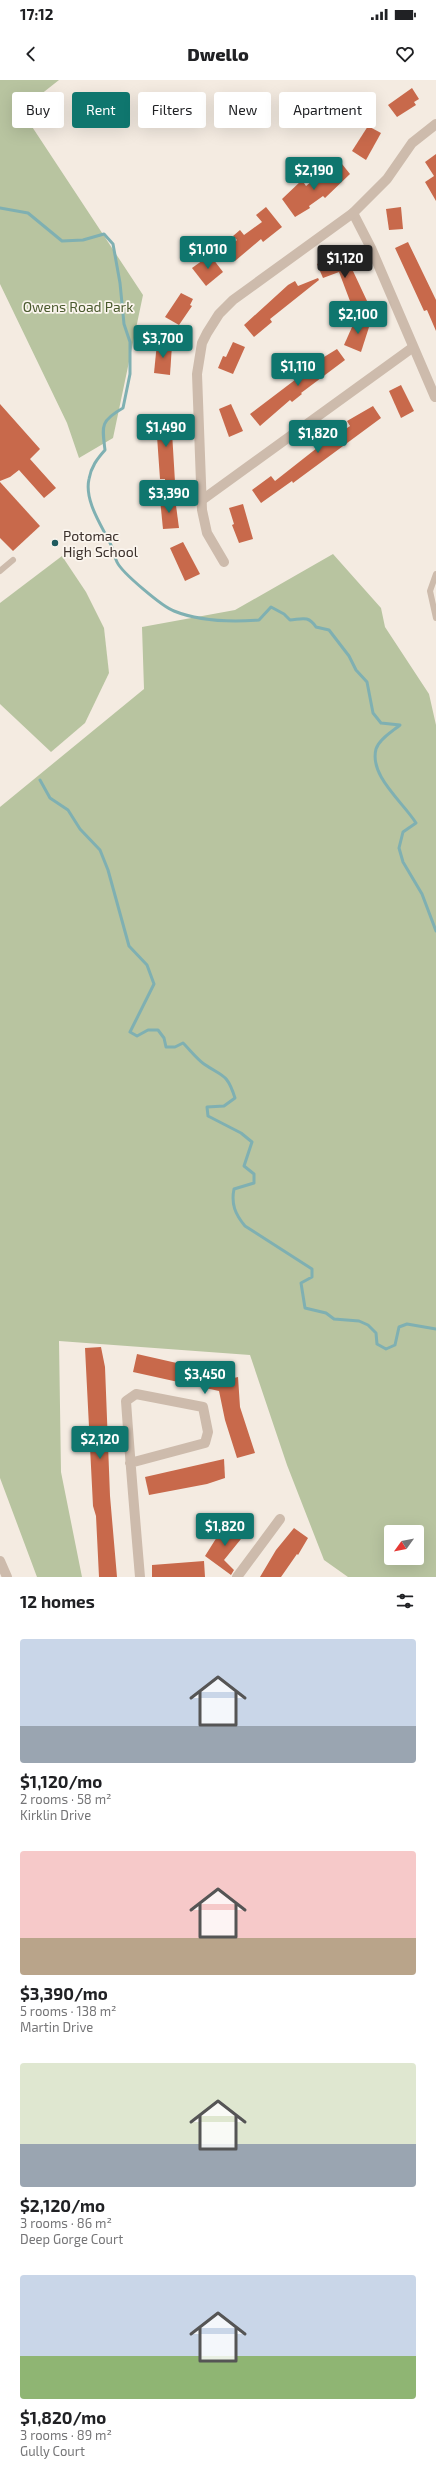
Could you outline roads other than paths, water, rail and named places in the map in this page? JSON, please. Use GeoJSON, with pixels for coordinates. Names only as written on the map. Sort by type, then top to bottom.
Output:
{"type":"FeatureCollection","features":[{"type":"Feature","properties":{"kind":"street"},"geometry":{"type":"LineString","coordinates":[[224,562],[207,533],[202,500],[197,374],[202,343],[211,324],[233,300],[353,212],[387,179],[412,143],[436,124]]}},
{"type":"Feature","properties":{"kind":"street"},"geometry":{"type":"LineString","coordinates":[[353,212],[372,248],[412,348],[435,397]]}},
{"type":"Feature","properties":{"kind":"street"},"geometry":{"type":"LineString","coordinates":[[202,500],[412,348]]}},
{"type":"Feature","properties":{"kind":"street"},"geometry":{"type":"LineString","coordinates":[[130,1463],[205,1443],[208,1432],[203,1407],[136,1394],[126,1401],[130,1463],[140,1577]]}},
{"type":"Feature","properties":{"kind":"street"},"geometry":{"type":"LineString","coordinates":[[238,1577],[280,1519]]}},
{"type":"Feature","properties":{"kind":"street"},"geometry":{"type":"LineString","coordinates":[[0,1561],[7,1577]]}},
{"type":"Feature","properties":{"kind":"lane"},"geometry":{"type":"LineString","coordinates":[[0,571],[13,560]]}},
{"type":"Feature","properties":{"kind":"lane"},"geometry":{"type":"LineString","coordinates":[[436,574],[430,591],[436,618]]}},
{"type":"Feature","properties":{"kind":"waterway"},"geometry":{"type":"LineString","coordinates":[[0,208],[28,213],[62,241],[83,240],[104,234],[113,244],[120,283],[124,324],[130,342],[130,374],[123,408],[110,417],[104,425],[103,435],[105,450],[93,467],[88,487],[91,505],[112,547],[115,558],[120,567],[152,597],[174,611],[184,615],[216,620],[259,620],[271,607],[284,614],[290,620],[307,619],[316,627],[329,630],[349,656],[356,670],[367,682],[373,713],[381,723],[400,725],[380,742],[376,749],[375,759],[377,769],[382,779],[416,823],[403,832],[399,848],[403,862],[422,894],[436,931]]}},
{"type":"Feature","properties":{"kind":"waterway"},"geometry":{"type":"LineString","coordinates":[[40,780],[50,798],[68,810],[80,829],[100,850],[108,870],[129,946],[147,965],[154,984],[130,1032],[137,1036],[148,1030],[158,1030],[164,1038],[166,1047],[175,1047],[183,1043],[201,1062],[224,1076],[232,1090],[235,1098],[224,1106],[207,1107],[208,1116],[241,1133],[252,1142],[244,1166],[254,1174],[254,1183],[234,1189],[233,1194],[236,1213],[242,1222],[245,1226],[312,1269],[312,1277],[301,1283],[305,1308],[326,1313],[334,1319],[359,1321],[368,1325],[376,1333],[377,1344],[386,1349],[395,1345],[399,1327],[407,1324],[436,1329]]}},
{"type":"Feature","properties":{"kind":"place","name":"Potomac High School"},"geometry":{"type":"Point","coordinates":[55,543]}},
{"type":"Feature","properties":{"kind":"park label","name":"Owens Road Park"},"geometry":{"type":"Point","coordinates":[78,306]}}]}
